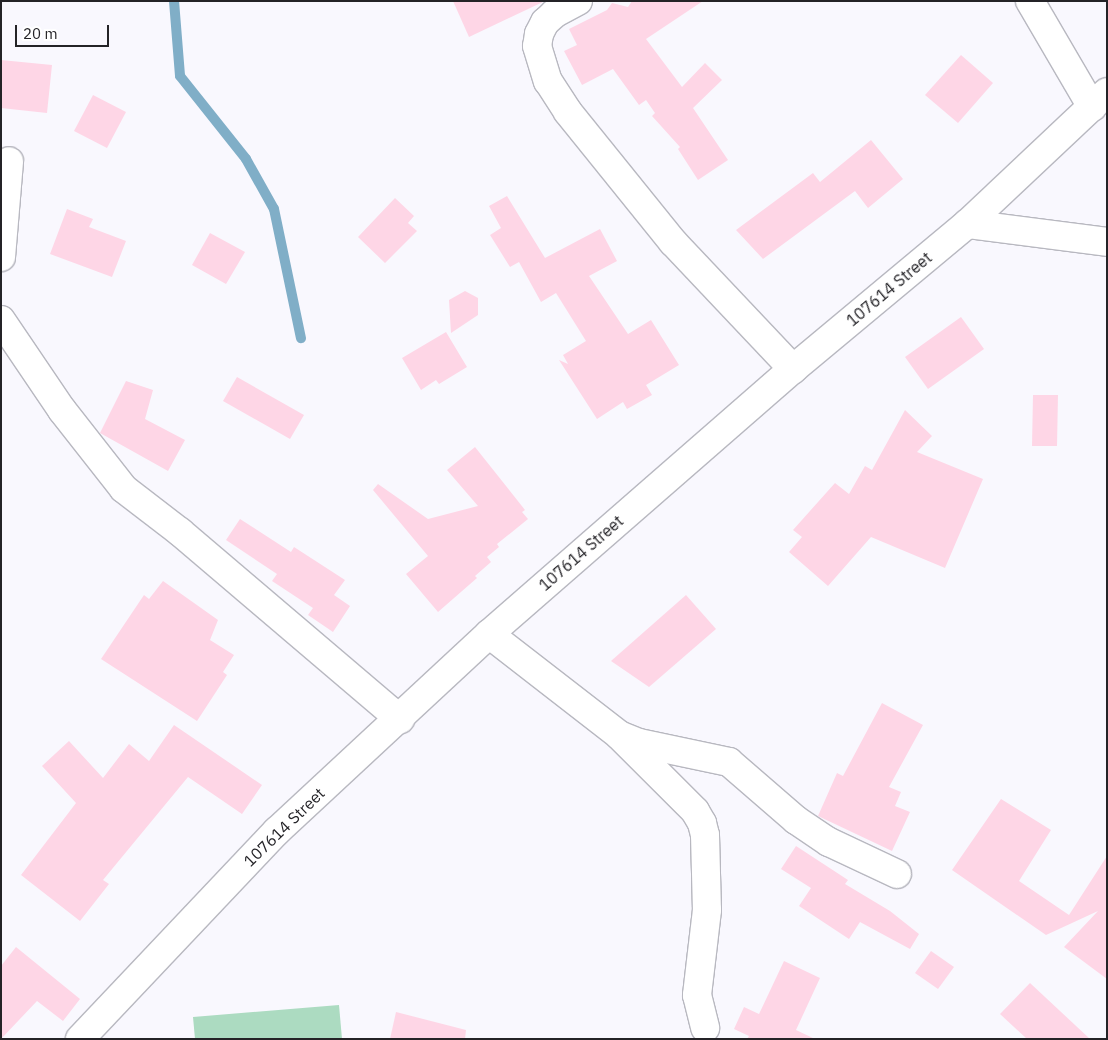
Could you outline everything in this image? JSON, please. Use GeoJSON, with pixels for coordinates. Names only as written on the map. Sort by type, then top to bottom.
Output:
{"type":"FeatureCollection","features":[{"type":"Feature","properties":{"kind":"street"},"geometry":{"type":"LineString","coordinates":[[578,1],[554,14],[545,22],[539,34],[537,46],[548,80],[568,112],[673,242],[793,369]]}},
{"type":"Feature","properties":{"kind":"street"},"geometry":{"type":"LineString","coordinates":[[1030,1],[1099,99]]}},
{"type":"Feature","properties":{"kind":"street","name":"107614 Street"},"geometry":{"type":"LineString","coordinates":[[80,1039],[278,831],[400,720],[489,634],[793,369],[967,224],[1099,99]]}},
{"type":"Feature","properties":{"kind":"street"},"geometry":{"type":"LineString","coordinates":[[1,257],[9,161]]}},
{"type":"Feature","properties":{"kind":"street"},"geometry":{"type":"LineString","coordinates":[[967,224],[1107,242]]}},
{"type":"Feature","properties":{"kind":"street"},"geometry":{"type":"LineString","coordinates":[[1,320],[62,410],[124,489],[180,532],[400,720]]}},
{"type":"Feature","properties":{"kind":"street"},"geometry":{"type":"LineString","coordinates":[[489,634],[619,735],[695,811],[702,823],[706,851],[707,910],[697,995],[705,1028]]}},
{"type":"Feature","properties":{"kind":"street"},"geometry":{"type":"LineString","coordinates":[[619,735],[639,743],[729,762],[740,768],[773,802],[796,820],[829,842],[897,874]]}},
{"type":"Feature","properties":{"kind":"green space"},"geometry":{"type":"Polygon","coordinates":[[[339,1005],[342,1039],[195,1039],[193,1017],[339,1005]]]}},
{"type":"Feature","properties":{"kind":"building"},"geometry":{"type":"Polygon","coordinates":[[[453,1],[545,1],[469,37],[453,1]]]}},
{"type":"Feature","properties":{"kind":"building"},"geometry":{"type":"Polygon","coordinates":[[[632,1],[703,1],[646,39],[682,87],[705,63],[722,80],[693,108],[728,160],[698,180],[678,149],[680,147],[652,116],[655,113],[646,100],[639,105],[613,69],[582,85],[564,51],[577,45],[569,29],[607,10],[612,3],[628,7],[632,1]]]}},
{"type":"Feature","properties":{"kind":"building"},"geometry":{"type":"Polygon","coordinates":[[[961,55],[993,83],[958,123],[925,95],[961,55]]]}},
{"type":"Feature","properties":{"kind":"building"},"geometry":{"type":"Polygon","coordinates":[[[1,60],[52,65],[47,113],[1,108],[1,60]]]}},
{"type":"Feature","properties":{"kind":"building"},"geometry":{"type":"Polygon","coordinates":[[[93,95],[126,112],[107,148],[74,131],[93,95]]]}},
{"type":"Feature","properties":{"kind":"building"},"geometry":{"type":"Polygon","coordinates":[[[871,140],[903,179],[868,208],[855,191],[763,259],[736,230],[813,173],[820,182],[871,140]]]}},
{"type":"Feature","properties":{"kind":"building"},"geometry":{"type":"Polygon","coordinates":[[[507,196],[545,258],[600,229],[617,261],[589,276],[628,334],[651,320],[679,365],[646,385],[652,395],[627,409],[623,402],[597,419],[559,360],[568,364],[563,355],[586,341],[556,293],[541,302],[519,262],[510,267],[490,235],[501,228],[489,206],[507,196]]]}},
{"type":"Feature","properties":{"kind":"building"},"geometry":{"type":"Polygon","coordinates":[[[395,198],[414,216],[408,223],[417,231],[385,263],[358,237],[395,198]]]}},
{"type":"Feature","properties":{"kind":"building"},"geometry":{"type":"Polygon","coordinates":[[[67,209],[93,219],[89,227],[126,241],[112,277],[50,254],[67,209]]]}},
{"type":"Feature","properties":{"kind":"building"},"geometry":{"type":"Polygon","coordinates":[[[210,233],[245,252],[226,284],[192,265],[210,233]]]}},
{"type":"Feature","properties":{"kind":"building"},"geometry":{"type":"Polygon","coordinates":[[[465,291],[478,298],[478,315],[451,333],[449,300],[465,291]]]}},
{"type":"Feature","properties":{"kind":"building"},"geometry":{"type":"Polygon","coordinates":[[[961,317],[984,349],[928,389],[905,357],[961,317]]]}},
{"type":"Feature","properties":{"kind":"building"},"geometry":{"type":"Polygon","coordinates":[[[446,332],[467,367],[439,384],[436,380],[421,390],[402,358],[446,332]]]}},
{"type":"Feature","properties":{"kind":"building"},"geometry":{"type":"Polygon","coordinates":[[[237,377],[304,415],[290,439],[223,401],[237,377]]]}},
{"type":"Feature","properties":{"kind":"building"},"geometry":{"type":"Polygon","coordinates":[[[126,381],[153,390],[145,419],[185,440],[168,471],[100,433],[126,381]]]}},
{"type":"Feature","properties":{"kind":"building"},"geometry":{"type":"Polygon","coordinates":[[[1033,395],[1058,395],[1057,446],[1032,446],[1033,395]]]}},
{"type":"Feature","properties":{"kind":"building"},"geometry":{"type":"Polygon","coordinates":[[[905,410],[932,436],[917,452],[983,479],[945,568],[871,537],[828,586],[789,552],[802,537],[793,530],[835,483],[849,494],[865,466],[872,470],[905,410]]]}},
{"type":"Feature","properties":{"kind":"building"},"geometry":{"type":"Polygon","coordinates":[[[475,447],[525,510],[522,512],[528,519],[497,544],[499,547],[487,557],[491,562],[475,576],[477,578],[438,612],[406,574],[428,556],[373,490],[378,484],[428,519],[478,506],[447,470],[475,447]]]}},
{"type":"Feature","properties":{"kind":"building"},"geometry":{"type":"Polygon","coordinates":[[[240,519],[291,552],[294,547],[345,580],[334,595],[350,606],[333,632],[308,615],[313,608],[272,581],[277,574],[226,540],[240,519]]]}},
{"type":"Feature","properties":{"kind":"building"},"geometry":{"type":"Polygon","coordinates":[[[163,581],[218,620],[210,640],[234,655],[223,672],[227,675],[197,721],[101,659],[144,595],[149,599],[163,581]]]}},
{"type":"Feature","properties":{"kind":"building"},"geometry":{"type":"Polygon","coordinates":[[[686,595],[716,629],[649,687],[611,661],[686,595]]]}},
{"type":"Feature","properties":{"kind":"building"},"geometry":{"type":"Polygon","coordinates":[[[882,703],[923,725],[889,787],[901,792],[895,806],[910,812],[892,851],[818,816],[837,773],[843,776],[882,703]]]}},
{"type":"Feature","properties":{"kind":"building"},"geometry":{"type":"Polygon","coordinates":[[[174,725],[262,785],[242,814],[188,777],[103,880],[109,884],[80,921],[21,875],[76,803],[42,766],[69,741],[103,778],[129,744],[149,761],[174,725]]]}},
{"type":"Feature","properties":{"kind":"building"},"geometry":{"type":"Polygon","coordinates":[[[1001,799],[1051,830],[1019,881],[1069,915],[1107,856],[1107,979],[1064,947],[1098,911],[1046,935],[952,870],[1001,799]]]}},
{"type":"Feature","properties":{"kind":"building"},"geometry":{"type":"Polygon","coordinates":[[[796,846],[848,880],[845,884],[890,911],[919,934],[910,949],[860,922],[849,939],[799,906],[811,888],[781,869],[796,846]]]}},
{"type":"Feature","properties":{"kind":"building"},"geometry":{"type":"Polygon","coordinates":[[[16,947],[80,999],[63,1021],[37,1001],[1,1039],[1,966],[16,947]]]}},
{"type":"Feature","properties":{"kind":"building"},"geometry":{"type":"Polygon","coordinates":[[[931,951],[954,967],[938,989],[915,973],[931,951]]]}},
{"type":"Feature","properties":{"kind":"building"},"geometry":{"type":"Polygon","coordinates":[[[784,961],[820,978],[796,1030],[815,1039],[747,1039],[749,1036],[734,1029],[744,1007],[759,1014],[784,961]]]}},
{"type":"Feature","properties":{"kind":"building"},"geometry":{"type":"Polygon","coordinates":[[[1030,983],[1090,1039],[1027,1039],[1000,1014],[1030,983]]]}},
{"type":"Feature","properties":{"kind":"building"},"geometry":{"type":"Polygon","coordinates":[[[396,1012],[466,1030],[465,1039],[390,1039],[396,1012]]]}},
{"type":"Feature","properties":{"kind":"waterway"},"geometry":{"type":"LineString","coordinates":[[174,1],[180,76],[246,159],[274,209],[301,338]]}}]}
